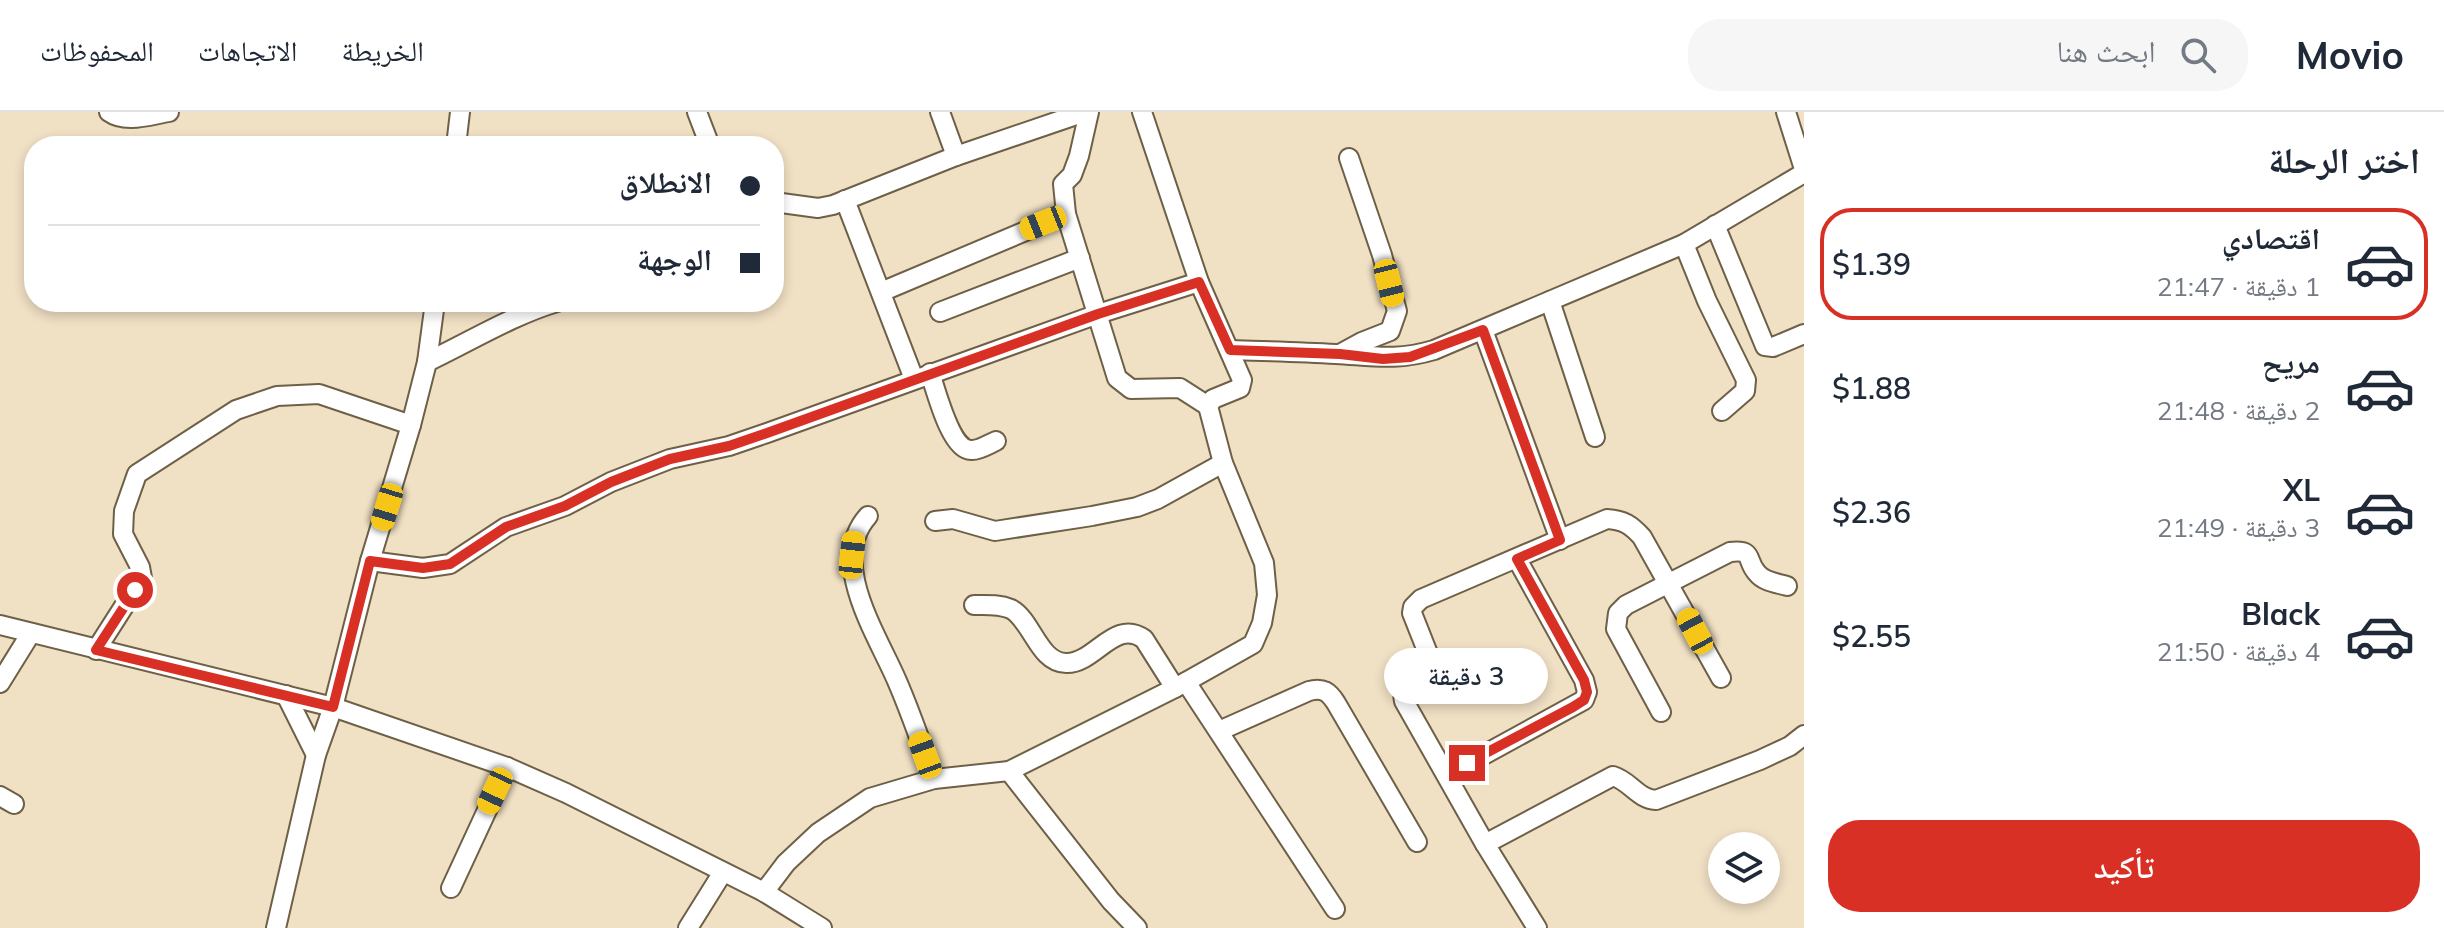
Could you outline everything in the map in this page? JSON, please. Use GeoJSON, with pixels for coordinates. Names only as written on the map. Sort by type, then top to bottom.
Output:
{"type":"FeatureCollection","features":[{"type":"Feature","properties":{"kind":"street"},"geometry":{"type":"LineString","coordinates":[[109,112],[121,118],[130,118],[169,112]]}},
{"type":"Feature","properties":{"kind":"street"},"geometry":{"type":"LineString","coordinates":[[457,136],[460,112]]}},
{"type":"Feature","properties":{"kind":"street"},"geometry":{"type":"LineString","coordinates":[[697,112],[706,136]]}},
{"type":"Feature","properties":{"kind":"street"},"geometry":{"type":"LineString","coordinates":[[940,112],[956,156]]}},
{"type":"Feature","properties":{"kind":"street"},"geometry":{"type":"LineString","coordinates":[[764,892],[786,863],[818,833],[870,798],[934,779],[1009,771],[1181,685],[1253,644],[1262,623],[1267,595],[1264,563],[1223,463],[1208,406],[1180,388],[1131,389],[1117,378],[1066,214],[1063,184],[1072,175],[1079,156],[1087,112],[956,156],[845,200],[818,208],[784,203]]}},
{"type":"Feature","properties":{"kind":"street"},"geometry":{"type":"LineString","coordinates":[[1142,112],[1199,282],[1242,384],[1240,388],[1213,399],[1208,406]]}},
{"type":"Feature","properties":{"kind":"street"},"geometry":{"type":"LineString","coordinates":[[1230,350],[1340,354],[1383,359],[1410,357],[1483,330],[1684,244],[1804,171],[1786,112]]}},
{"type":"Feature","properties":{"kind":"street"},"geometry":{"type":"LineString","coordinates":[[1340,354],[1390,331],[1397,311],[1382,255],[1349,158]]}},
{"type":"Feature","properties":{"kind":"street"},"geometry":{"type":"LineString","coordinates":[[845,200],[881,292],[948,425],[962,447],[972,450],[996,441]]}},
{"type":"Feature","properties":{"kind":"street"},"geometry":{"type":"LineString","coordinates":[[881,292],[1066,214]]}},
{"type":"Feature","properties":{"kind":"street"},"geometry":{"type":"LineString","coordinates":[[1715,225],[1765,346],[1773,347],[1804,334]]}},
{"type":"Feature","properties":{"kind":"street"},"geometry":{"type":"LineString","coordinates":[[1684,244],[1707,301],[1746,380],[1745,391],[1722,411]]}},
{"type":"Feature","properties":{"kind":"street"},"geometry":{"type":"LineString","coordinates":[[940,312],[1080,258]]}},
{"type":"Feature","properties":{"kind":"street"},"geometry":{"type":"LineString","coordinates":[[370,561],[423,568],[450,564],[506,527],[565,506],[611,482],[670,459],[729,446],[1098,314],[1199,282]]}},
{"type":"Feature","properties":{"kind":"street"},"geometry":{"type":"LineString","coordinates":[[1550,301],[1595,437]]}},
{"type":"Feature","properties":{"kind":"street"},"geometry":{"type":"LineString","coordinates":[[276,928],[316,755],[333,707],[370,561],[411,425],[427,362],[434,312]]}},
{"type":"Feature","properties":{"kind":"street"},"geometry":{"type":"LineString","coordinates":[[427,362],[526,312]]}},
{"type":"Feature","properties":{"kind":"street"},"geometry":{"type":"LineString","coordinates":[[1483,330],[1560,540]]}},
{"type":"Feature","properties":{"kind":"street"},"geometry":{"type":"LineString","coordinates":[[96,650],[142,578],[140,567],[123,534],[124,511],[137,474],[236,410],[277,396],[319,394],[411,425]]}},
{"type":"Feature","properties":{"kind":"street"},"geometry":{"type":"LineString","coordinates":[[935,521],[953,519],[995,531],[1137,507],[1158,499],[1223,463]]}},
{"type":"Feature","properties":{"kind":"street"},"geometry":{"type":"LineString","coordinates":[[868,516],[859,526],[854,539],[853,573],[857,590],[898,684],[934,779]]}},
{"type":"Feature","properties":{"kind":"street"},"geometry":{"type":"LineString","coordinates":[[1537,928],[1485,844],[1402,696],[1405,685],[1431,661],[1412,613],[1413,607],[1421,599],[1607,519],[1620,519],[1630,524],[1642,537],[1721,678]]}},
{"type":"Feature","properties":{"kind":"street"},"geometry":{"type":"LineString","coordinates":[[1661,712],[1616,629],[1618,613],[1626,605],[1730,552],[1742,551],[1748,555],[1756,573],[1767,581],[1787,586]]}},
{"type":"Feature","properties":{"kind":"street"},"geometry":{"type":"LineString","coordinates":[[1447,775],[1584,700],[1587,692],[1584,680],[1517,559]]}},
{"type":"Feature","properties":{"kind":"street"},"geometry":{"type":"LineString","coordinates":[[974,605],[1009,608],[1019,615],[1045,652],[1061,663],[1074,662],[1123,633],[1137,634],[1144,639],[1219,731],[1335,909]]}},
{"type":"Feature","properties":{"kind":"street"},"geometry":{"type":"LineString","coordinates":[[0,625],[333,707],[507,767],[566,793],[764,892],[822,928]]}},
{"type":"Feature","properties":{"kind":"street"},"geometry":{"type":"LineString","coordinates":[[0,683],[31,633]]}},
{"type":"Feature","properties":{"kind":"street"},"geometry":{"type":"LineString","coordinates":[[1219,731],[1309,691],[1323,690],[1336,703],[1417,842]]}},
{"type":"Feature","properties":{"kind":"street"},"geometry":{"type":"LineString","coordinates":[[286,695],[316,755]]}},
{"type":"Feature","properties":{"kind":"street"},"geometry":{"type":"LineString","coordinates":[[1485,844],[1613,776],[1624,780],[1642,797],[1656,800],[1760,760],[1790,746],[1804,735]]}},
{"type":"Feature","properties":{"kind":"street"},"geometry":{"type":"LineString","coordinates":[[451,888],[507,767]]}},
{"type":"Feature","properties":{"kind":"street"},"geometry":{"type":"LineString","coordinates":[[1009,771],[1111,901],[1137,928]]}},
{"type":"Feature","properties":{"kind":"street"},"geometry":{"type":"LineString","coordinates":[[688,928],[723,872]]}},
{"type":"Feature","properties":{"kind":"route"},"geometry":{"type":"LineString","coordinates":[[135,590],[96,650],[333,707],[370,561],[423,568],[450,564],[506,527],[565,506],[592,490],[670,459],[729,446],[1098,314],[1199,282],[1230,350],[1340,354],[1383,359],[1410,357],[1483,330],[1560,540],[1517,559],[1584,680],[1587,692],[1584,700],[1573,707],[1467,763]]}}]}
